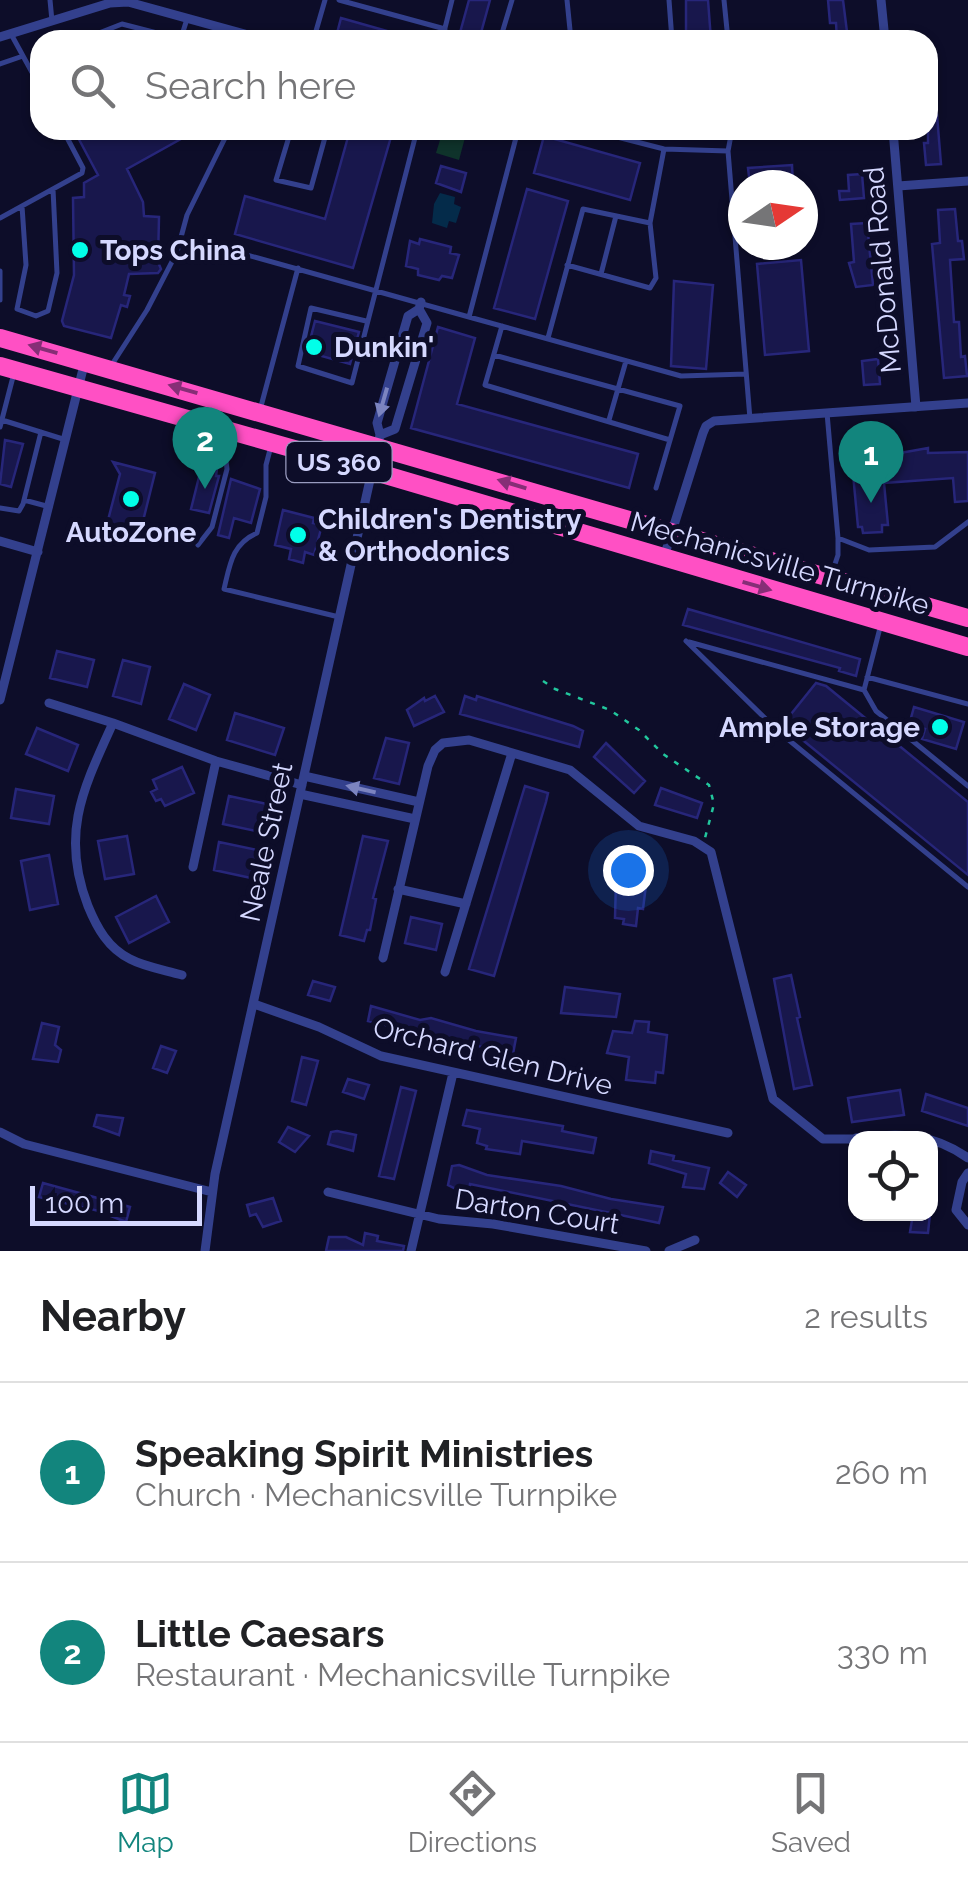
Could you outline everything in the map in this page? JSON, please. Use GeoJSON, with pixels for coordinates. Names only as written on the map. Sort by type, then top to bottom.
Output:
{"type":"FeatureCollection","features":[{"type":"Feature","properties":{"kind":"highway","name":"Mechanicsville Turnpike"},"geometry":{"type":"LineString","coordinates":[[0,338],[379,440],[672,532],[968,618]]}},
{"type":"Feature","properties":{"kind":"highway","name":"Mechanicsville Turnpike"},"geometry":{"type":"LineString","coordinates":[[8,368],[968,647]]}},
{"type":"Feature","properties":{"kind":"street"},"geometry":{"type":"LineString","coordinates":[[881,0],[883,30]]}},
{"type":"Feature","properties":{"kind":"street"},"geometry":{"type":"LineString","coordinates":[[0,37],[110,3],[128,2],[228,30]]}},
{"type":"Feature","properties":{"kind":"street","name":"McDonald Road"},"geometry":{"type":"LineString","coordinates":[[894,140],[916,406]]}},
{"type":"Feature","properties":{"kind":"street"},"geometry":{"type":"LineString","coordinates":[[898,186],[968,181]]}},
{"type":"Feature","properties":{"kind":"street"},"geometry":{"type":"LineString","coordinates":[[379,440],[395,429],[427,323],[420,306]]}},
{"type":"Feature","properties":{"kind":"street","name":"Neale Street"},"geometry":{"type":"LineString","coordinates":[[206,1251],[212,1192],[379,440],[377,423],[408,316],[420,306]]}},
{"type":"Feature","properties":{"kind":"street"},"geometry":{"type":"LineString","coordinates":[[0,700],[85,362]]}},
{"type":"Feature","properties":{"kind":"street"},"geometry":{"type":"LineString","coordinates":[[664,557],[703,433],[711,423],[968,403]]}},
{"type":"Feature","properties":{"kind":"street"},"geometry":{"type":"LineString","coordinates":[[0,541],[38,552]]}},
{"type":"Feature","properties":{"kind":"street"},"geometry":{"type":"LineString","coordinates":[[49,703],[216,762],[414,819]]}},
{"type":"Feature","properties":{"kind":"street"},"geometry":{"type":"LineString","coordinates":[[113,723],[74,824],[80,882],[102,936],[116,949],[131,960],[182,974]]}},
{"type":"Feature","properties":{"kind":"street"},"geometry":{"type":"LineString","coordinates":[[383,958],[434,750],[444,743],[469,740],[570,770],[639,826],[704,845],[715,860],[772,1099],[823,1139],[848,1138]]}},
{"type":"Feature","properties":{"kind":"street"},"geometry":{"type":"LineString","coordinates":[[445,972],[512,752]]}},
{"type":"Feature","properties":{"kind":"street"},"geometry":{"type":"LineString","coordinates":[[192,867],[216,762]]}},
{"type":"Feature","properties":{"kind":"street"},"geometry":{"type":"LineString","coordinates":[[302,785],[419,802]]}},
{"type":"Feature","properties":{"kind":"street"},"geometry":{"type":"LineString","coordinates":[[398,889],[466,904]]}},
{"type":"Feature","properties":{"kind":"street","name":"Orchard Glen Drive"},"geometry":{"type":"LineString","coordinates":[[254,1004],[304,1021],[382,1056],[728,1133]]}},
{"type":"Feature","properties":{"kind":"street"},"geometry":{"type":"LineString","coordinates":[[410,1251],[453,1073]]}},
{"type":"Feature","properties":{"kind":"street"},"geometry":{"type":"LineString","coordinates":[[0,1132],[24,1144],[212,1192]]}},
{"type":"Feature","properties":{"kind":"street"},"geometry":{"type":"LineString","coordinates":[[938,1142],[968,1158]]}},
{"type":"Feature","properties":{"kind":"street"},"geometry":{"type":"LineString","coordinates":[[968,1173],[956,1210],[968,1226]]}},
{"type":"Feature","properties":{"kind":"street","name":"Darton Court"},"geometry":{"type":"LineString","coordinates":[[328,1192],[421,1214],[646,1251]]}},
{"type":"Feature","properties":{"kind":"street"},"geometry":{"type":"LineString","coordinates":[[669,1251],[695,1240]]}},
{"type":"Feature","properties":{"kind":"lane"},"geometry":{"type":"LineString","coordinates":[[50,0],[52,21]]}},
{"type":"Feature","properties":{"kind":"lane"},"geometry":{"type":"LineString","coordinates":[[316,30],[325,0]]}},
{"type":"Feature","properties":{"kind":"lane"},"geometry":{"type":"LineString","coordinates":[[339,0],[445,30],[452,0]]}},
{"type":"Feature","properties":{"kind":"lane"},"geometry":{"type":"LineString","coordinates":[[503,30],[512,0]]}},
{"type":"Feature","properties":{"kind":"lane"},"geometry":{"type":"LineString","coordinates":[[567,0],[569,30]]}},
{"type":"Feature","properties":{"kind":"lane"},"geometry":{"type":"LineString","coordinates":[[669,0],[671,30]]}},
{"type":"Feature","properties":{"kind":"lane"},"geometry":{"type":"LineString","coordinates":[[724,0],[727,30]]}},
{"type":"Feature","properties":{"kind":"lane"},"geometry":{"type":"LineString","coordinates":[[185,30],[187,19]]}},
{"type":"Feature","properties":{"kind":"lane"},"geometry":{"type":"LineString","coordinates":[[107,30],[122,24],[146,30]]}},
{"type":"Feature","properties":{"kind":"lane"},"geometry":{"type":"LineString","coordinates":[[11,34],[29,67]]}},
{"type":"Feature","properties":{"kind":"lane"},"geometry":{"type":"LineString","coordinates":[[0,64],[23,56]]}},
{"type":"Feature","properties":{"kind":"lane"},"geometry":{"type":"LineString","coordinates":[[0,218],[82,173],[84,168],[69,140]]}},
{"type":"Feature","properties":{"kind":"lane"},"geometry":{"type":"LineString","coordinates":[[109,368],[141,321],[170,266],[187,214],[224,140]]}},
{"type":"Feature","properties":{"kind":"lane"},"geometry":{"type":"LineString","coordinates":[[288,140],[276,180],[310,188],[324,140]]}},
{"type":"Feature","properties":{"kind":"lane"},"geometry":{"type":"LineString","coordinates":[[366,321],[311,308],[298,366],[352,383],[414,140]]}},
{"type":"Feature","properties":{"kind":"lane"},"geometry":{"type":"LineString","coordinates":[[469,317],[515,140]]}},
{"type":"Feature","properties":{"kind":"lane"},"geometry":{"type":"LineString","coordinates":[[629,140],[664,149],[728,151]]}},
{"type":"Feature","properties":{"kind":"lane"},"geometry":{"type":"LineString","coordinates":[[730,140],[750,418]]}},
{"type":"Feature","properties":{"kind":"lane"},"geometry":{"type":"LineString","coordinates":[[567,265],[650,288],[656,278],[650,223],[664,149]]}},
{"type":"Feature","properties":{"kind":"lane"},"geometry":{"type":"LineString","coordinates":[[22,206],[26,265],[17,309],[36,316],[48,311],[58,273],[53,189]]}},
{"type":"Feature","properties":{"kind":"lane"},"geometry":{"type":"LineString","coordinates":[[548,339],[583,209],[650,223]]}},
{"type":"Feature","properties":{"kind":"lane"},"geometry":{"type":"LineString","coordinates":[[601,274],[616,216]]}},
{"type":"Feature","properties":{"kind":"lane"},"geometry":{"type":"LineString","coordinates":[[222,248],[681,376],[746,374]]}},
{"type":"Feature","properties":{"kind":"lane"},"geometry":{"type":"LineString","coordinates":[[260,411],[298,268]]}},
{"type":"Feature","properties":{"kind":"lane"},"geometry":{"type":"LineString","coordinates":[[0,271],[0,300]]}},
{"type":"Feature","properties":{"kind":"lane"},"geometry":{"type":"LineString","coordinates":[[502,326],[485,385],[670,440]]}},
{"type":"Feature","properties":{"kind":"lane"},"geometry":{"type":"LineString","coordinates":[[494,355],[680,406],[656,488]]}},
{"type":"Feature","properties":{"kind":"lane"},"geometry":{"type":"LineString","coordinates":[[608,422],[626,361]]}},
{"type":"Feature","properties":{"kind":"lane"},"geometry":{"type":"LineString","coordinates":[[8,368],[1,423],[66,440]]}},
{"type":"Feature","properties":{"kind":"lane"},"geometry":{"type":"LineString","coordinates":[[828,413],[838,538],[838,555],[830,578]]}},
{"type":"Feature","properties":{"kind":"lane"},"geometry":{"type":"LineString","coordinates":[[0,508],[19,510],[41,432]]}},
{"type":"Feature","properties":{"kind":"lane"},"geometry":{"type":"LineString","coordinates":[[272,443],[257,533],[244,539],[234,551],[224,589],[340,617]]}},
{"type":"Feature","properties":{"kind":"lane"},"geometry":{"type":"LineString","coordinates":[[198,545],[212,527],[227,469],[226,461],[208,444]]}},
{"type":"Feature","properties":{"kind":"lane"},"geometry":{"type":"LineString","coordinates":[[24,500],[50,508]]}},
{"type":"Feature","properties":{"kind":"lane"},"geometry":{"type":"LineString","coordinates":[[838,538],[869,550],[935,547],[968,522]]}},
{"type":"Feature","properties":{"kind":"lane"},"geometry":{"type":"LineString","coordinates":[[882,623],[864,690],[876,711],[968,786]]}},
{"type":"Feature","properties":{"kind":"lane"},"geometry":{"type":"LineString","coordinates":[[864,690],[686,641],[779,732],[968,887]]}},
{"type":"Feature","properties":{"kind":"lane"},"geometry":{"type":"LineString","coordinates":[[867,676],[968,704]]}},
{"type":"Feature","properties":{"kind":"path"},"geometry":{"type":"LineString","coordinates":[[542,680],[554,689],[610,710],[709,786],[714,804],[704,845]]}},
{"type":"Feature","properties":{"kind":"green space"},"geometry":{"type":"Polygon","coordinates":[[[440,140],[464,140],[459,160],[436,153],[440,140]]]}},
{"type":"Feature","properties":{"kind":"water"},"geometry":{"type":"Polygon","coordinates":[[[440,193],[455,197],[454,204],[461,207],[456,223],[449,221],[447,228],[432,223],[440,193]]]}},
{"type":"Feature","properties":{"kind":"building"},"geometry":{"type":"Polygon","coordinates":[[[469,0],[490,0],[482,30],[461,30],[469,0]]]}},
{"type":"Feature","properties":{"kind":"building"},"geometry":{"type":"Polygon","coordinates":[[[686,0],[708,0],[710,30],[686,30],[686,0]]]}},
{"type":"Feature","properties":{"kind":"building"},"geometry":{"type":"Polygon","coordinates":[[[828,0],[843,0],[847,30],[836,30],[836,23],[830,23],[828,0]]]}},
{"type":"Feature","properties":{"kind":"building"},"geometry":{"type":"Polygon","coordinates":[[[341,18],[383,30],[338,30],[341,18]]]}},
{"type":"Feature","properties":{"kind":"building"},"geometry":{"type":"Polygon","coordinates":[[[938,127],[941,164],[926,165],[924,143],[938,140],[938,127]]]}},
{"type":"Feature","properties":{"kind":"building"},"geometry":{"type":"Polygon","coordinates":[[[79,140],[179,140],[127,169],[143,202],[144,216],[159,217],[161,269],[158,273],[129,274],[124,295],[130,296],[127,307],[121,305],[111,338],[64,326],[62,321],[74,275],[73,198],[84,197],[84,183],[98,175],[79,140]]]}},
{"type":"Feature","properties":{"kind":"building"},"geometry":{"type":"Polygon","coordinates":[[[347,140],[390,140],[353,268],[235,234],[245,196],[325,219],[347,140]]]}},
{"type":"Feature","properties":{"kind":"building"},"geometry":{"type":"Polygon","coordinates":[[[543,140],[558,140],[640,163],[630,200],[534,173],[543,140]]]}},
{"type":"Feature","properties":{"kind":"building"},"geometry":{"type":"Polygon","coordinates":[[[792,165],[792,170],[748,170],[792,165]]]}},
{"type":"Feature","properties":{"kind":"building"},"geometry":{"type":"Polygon","coordinates":[[[441,166],[466,173],[461,192],[436,183],[441,166]]]}},
{"type":"Feature","properties":{"kind":"building"},"geometry":{"type":"Polygon","coordinates":[[[862,174],[864,198],[840,200],[839,191],[849,191],[848,175],[862,174]]]}},
{"type":"Feature","properties":{"kind":"building"},"geometry":{"type":"Polygon","coordinates":[[[527,189],[568,201],[535,319],[494,308],[527,189]]]}},
{"type":"Feature","properties":{"kind":"building"},"geometry":{"type":"Polygon","coordinates":[[[955,209],[964,259],[950,260],[954,322],[959,322],[961,357],[965,356],[967,376],[944,378],[932,244],[940,243],[938,210],[955,209]]]}},
{"type":"Feature","properties":{"kind":"building"},"geometry":{"type":"Polygon","coordinates":[[[867,223],[873,285],[856,287],[849,263],[854,262],[851,224],[867,223]]]}},
{"type":"Feature","properties":{"kind":"building"},"geometry":{"type":"Polygon","coordinates":[[[420,239],[451,247],[450,253],[459,255],[452,278],[442,276],[439,280],[418,275],[418,269],[406,266],[410,241],[419,244],[420,239]]]}},
{"type":"Feature","properties":{"kind":"building"},"geometry":{"type":"Polygon","coordinates":[[[801,260],[809,351],[765,355],[757,264],[801,260]]]}},
{"type":"Feature","properties":{"kind":"building"},"geometry":{"type":"Polygon","coordinates":[[[674,281],[713,285],[706,369],[671,366],[674,281]]]}},
{"type":"Feature","properties":{"kind":"building"},"geometry":{"type":"Polygon","coordinates":[[[315,321],[359,332],[350,364],[307,352],[315,321]]]}},
{"type":"Feature","properties":{"kind":"building"},"geometry":{"type":"Polygon","coordinates":[[[438,327],[475,338],[457,404],[638,454],[629,488],[411,428],[438,327]]]}},
{"type":"Feature","properties":{"kind":"building"},"geometry":{"type":"Polygon","coordinates":[[[878,359],[880,384],[864,385],[862,361],[878,359]]]}},
{"type":"Feature","properties":{"kind":"building"},"geometry":{"type":"Polygon","coordinates":[[[5,440],[23,444],[11,487],[0,484],[5,440]]]}},
{"type":"Feature","properties":{"kind":"building"},"geometry":{"type":"Polygon","coordinates":[[[928,448],[928,453],[968,452],[968,501],[955,502],[953,478],[884,483],[888,525],[882,525],[882,532],[863,533],[862,527],[858,527],[852,463],[857,462],[856,452],[878,450],[878,457],[928,448]]]}},
{"type":"Feature","properties":{"kind":"building","name":"AutoZone"},"geometry":{"type":"Polygon","coordinates":[[[113,462],[155,473],[140,533],[107,524],[120,474],[113,462]]]}},
{"type":"Feature","properties":{"kind":"building"},"geometry":{"type":"Polygon","coordinates":[[[202,465],[217,469],[219,476],[209,513],[191,509],[202,465]]]}},
{"type":"Feature","properties":{"kind":"building"},"geometry":{"type":"Polygon","coordinates":[[[231,479],[260,489],[251,523],[234,518],[229,538],[218,535],[231,479]]]}},
{"type":"Feature","properties":{"kind":"building","name":"Children's Dentistry & Orthodonics"},"geometry":{"type":"Polygon","coordinates":[[[283,510],[314,518],[313,523],[322,525],[314,555],[305,552],[303,563],[289,559],[291,549],[275,545],[283,510]]]}},
{"type":"Feature","properties":{"kind":"building"},"geometry":{"type":"Polygon","coordinates":[[[688,609],[860,659],[856,676],[839,671],[840,668],[683,625],[688,609]]]}},
{"type":"Feature","properties":{"kind":"building"},"geometry":{"type":"Polygon","coordinates":[[[57,651],[94,660],[87,687],[50,678],[57,651]]]}},
{"type":"Feature","properties":{"kind":"building"},"geometry":{"type":"Polygon","coordinates":[[[123,660],[150,667],[141,704],[113,696],[123,660]]]}},
{"type":"Feature","properties":{"kind":"building"},"geometry":{"type":"Polygon","coordinates":[[[816,683],[826,686],[968,802],[968,875],[783,724],[816,683]]]}},
{"type":"Feature","properties":{"kind":"building"},"geometry":{"type":"Polygon","coordinates":[[[184,684],[210,695],[196,730],[169,719],[184,684]]]}},
{"type":"Feature","properties":{"kind":"building"},"geometry":{"type":"Polygon","coordinates":[[[435,696],[444,712],[414,726],[407,710],[424,698],[425,701],[435,696]]]}},
{"type":"Feature","properties":{"kind":"building"},"geometry":{"type":"Polygon","coordinates":[[[465,696],[476,700],[477,696],[573,726],[583,731],[579,747],[460,714],[465,696]]]}},
{"type":"Feature","properties":{"kind":"building","name":"Ample Storage"},"geometry":{"type":"Polygon","coordinates":[[[914,707],[964,722],[956,749],[922,739],[925,729],[909,725],[914,707]]]}},
{"type":"Feature","properties":{"kind":"building"},"geometry":{"type":"Polygon","coordinates":[[[235,713],[284,728],[275,755],[227,740],[235,713]]]}},
{"type":"Feature","properties":{"kind":"building"},"geometry":{"type":"Polygon","coordinates":[[[37,728],[78,745],[68,771],[26,754],[37,728]]]}},
{"type":"Feature","properties":{"kind":"building"},"geometry":{"type":"Polygon","coordinates":[[[386,738],[409,743],[399,784],[374,778],[386,738]]]}},
{"type":"Feature","properties":{"kind":"building"},"geometry":{"type":"Polygon","coordinates":[[[606,743],[645,781],[634,793],[594,757],[606,743]]]}},
{"type":"Feature","properties":{"kind":"building"},"geometry":{"type":"Polygon","coordinates":[[[182,767],[194,793],[165,806],[161,799],[156,801],[151,792],[157,789],[153,780],[182,767]]]}},
{"type":"Feature","properties":{"kind":"building"},"geometry":{"type":"Polygon","coordinates":[[[525,786],[548,793],[494,976],[469,969],[525,786]]]}},
{"type":"Feature","properties":{"kind":"building"},"geometry":{"type":"Polygon","coordinates":[[[661,788],[702,803],[697,818],[655,805],[661,788]]]}},
{"type":"Feature","properties":{"kind":"building"},"geometry":{"type":"Polygon","coordinates":[[[16,789],[54,796],[49,824],[11,818],[16,789]]]}},
{"type":"Feature","properties":{"kind":"building"},"geometry":{"type":"Polygon","coordinates":[[[229,796],[267,804],[261,832],[223,824],[229,796]]]}},
{"type":"Feature","properties":{"kind":"building"},"geometry":{"type":"Polygon","coordinates":[[[127,836],[134,874],[105,879],[98,841],[127,836]]]}},
{"type":"Feature","properties":{"kind":"building"},"geometry":{"type":"Polygon","coordinates":[[[363,836],[388,841],[373,898],[376,899],[370,930],[364,941],[340,935],[363,836]]]}},
{"type":"Feature","properties":{"kind":"building"},"geometry":{"type":"Polygon","coordinates":[[[219,842],[257,850],[251,878],[214,870],[219,842]]]}},
{"type":"Feature","properties":{"kind":"building"},"geometry":{"type":"Polygon","coordinates":[[[49,855],[58,904],[30,910],[21,861],[49,855]]]}},
{"type":"Feature","properties":{"kind":"building"},"geometry":{"type":"Polygon","coordinates":[[[616,881],[646,885],[636,926],[615,918],[616,881]]]}},
{"type":"Feature","properties":{"kind":"building"},"geometry":{"type":"Polygon","coordinates":[[[156,896],[169,922],[129,943],[116,917],[156,896]]]}},
{"type":"Feature","properties":{"kind":"building"},"geometry":{"type":"Polygon","coordinates":[[[411,917],[442,924],[436,950],[405,943],[411,917]]]}},
{"type":"Feature","properties":{"kind":"building"},"geometry":{"type":"Polygon","coordinates":[[[791,975],[812,1085],[794,1089],[774,979],[791,975]]]}},
{"type":"Feature","properties":{"kind":"building"},"geometry":{"type":"Polygon","coordinates":[[[313,981],[335,987],[330,1001],[308,995],[313,981]]]}},
{"type":"Feature","properties":{"kind":"building"},"geometry":{"type":"Polygon","coordinates":[[[565,987],[620,994],[616,1017],[561,1013],[565,987]]]}},
{"type":"Feature","properties":{"kind":"building"},"geometry":{"type":"Polygon","coordinates":[[[371,1006],[420,1020],[431,1018],[516,1038],[513,1054],[368,1021],[371,1006]]]}},
{"type":"Feature","properties":{"kind":"building"},"geometry":{"type":"Polygon","coordinates":[[[635,1021],[649,1022],[648,1032],[667,1035],[663,1073],[656,1072],[655,1083],[626,1080],[629,1057],[607,1053],[613,1031],[632,1033],[635,1021]]]}},
{"type":"Feature","properties":{"kind":"building"},"geometry":{"type":"Polygon","coordinates":[[[42,1023],[59,1027],[55,1045],[61,1050],[58,1062],[33,1059],[42,1023]]]}},
{"type":"Feature","properties":{"kind":"building"},"geometry":{"type":"Polygon","coordinates":[[[161,1046],[176,1051],[167,1073],[153,1068],[161,1046]]]}},
{"type":"Feature","properties":{"kind":"building"},"geometry":{"type":"Polygon","coordinates":[[[302,1057],[318,1061],[306,1105],[292,1101],[302,1057]]]}},
{"type":"Feature","properties":{"kind":"building"},"geometry":{"type":"Polygon","coordinates":[[[348,1079],[369,1085],[364,1099],[343,1092],[348,1079]]]}},
{"type":"Feature","properties":{"kind":"building"},"geometry":{"type":"Polygon","coordinates":[[[401,1087],[416,1091],[394,1179],[379,1176],[401,1087]]]}},
{"type":"Feature","properties":{"kind":"building"},"geometry":{"type":"Polygon","coordinates":[[[900,1090],[904,1115],[852,1122],[848,1098],[900,1090]]]}},
{"type":"Feature","properties":{"kind":"building"},"geometry":{"type":"Polygon","coordinates":[[[926,1094],[968,1108],[968,1126],[922,1111],[926,1094]]]}},
{"type":"Feature","properties":{"kind":"building"},"geometry":{"type":"Polygon","coordinates":[[[467,1110],[563,1126],[562,1131],[596,1138],[593,1153],[522,1141],[520,1154],[486,1149],[487,1146],[477,1143],[480,1129],[463,1125],[467,1110]]]}},
{"type":"Feature","properties":{"kind":"building"},"geometry":{"type":"Polygon","coordinates":[[[97,1115],[123,1118],[119,1135],[94,1126],[97,1115]]]}},
{"type":"Feature","properties":{"kind":"building"},"geometry":{"type":"Polygon","coordinates":[[[288,1127],[309,1136],[295,1152],[279,1142],[288,1127]]]}},
{"type":"Feature","properties":{"kind":"building"},"geometry":{"type":"Polygon","coordinates":[[[331,1132],[356,1135],[353,1151],[328,1144],[331,1132]]]}},
{"type":"Feature","properties":{"kind":"building"},"geometry":{"type":"Polygon","coordinates":[[[651,1151],[709,1168],[704,1189],[683,1187],[686,1174],[649,1163],[651,1151]]]}},
{"type":"Feature","properties":{"kind":"building"},"geometry":{"type":"Polygon","coordinates":[[[452,1166],[487,1175],[663,1207],[659,1223],[470,1184],[469,1191],[454,1188],[448,1185],[452,1166]]]}},
{"type":"Feature","properties":{"kind":"building"},"geometry":{"type":"Polygon","coordinates":[[[728,1172],[746,1185],[737,1197],[720,1183],[728,1172]]]}},
{"type":"Feature","properties":{"kind":"building"},"geometry":{"type":"Polygon","coordinates":[[[43,1183],[130,1207],[126,1222],[112,1214],[39,1197],[43,1183]]]}},
{"type":"Feature","properties":{"kind":"building"},"geometry":{"type":"Polygon","coordinates":[[[273,1198],[281,1221],[263,1227],[256,1214],[250,1216],[247,1205],[273,1198]]]}},
{"type":"Feature","properties":{"kind":"building"},"geometry":{"type":"Polygon","coordinates":[[[912,1221],[929,1221],[928,1233],[910,1232],[912,1221]]]}},
{"type":"Feature","properties":{"kind":"building"},"geometry":{"type":"Polygon","coordinates":[[[365,1233],[378,1236],[377,1241],[404,1246],[403,1251],[326,1251],[329,1237],[346,1237],[363,1245],[365,1233]]]}},
{"type":"Feature","properties":{"kind":"place","name":"Tops China"},"geometry":{"type":"Point","coordinates":[80,250]}},
{"type":"Feature","properties":{"kind":"place","name":"Dunkin'"},"geometry":{"type":"Point","coordinates":[314,347]}},
{"type":"Feature","properties":{"kind":"place","name":"Little Caesars"},"geometry":{"type":"Point","coordinates":[205,489]}},
{"type":"Feature","properties":{"kind":"place","name":"AutoZone"},"geometry":{"type":"Point","coordinates":[131,499]}},
{"type":"Feature","properties":{"kind":"place","name":"Speaking Spirit Ministries"},"geometry":{"type":"Point","coordinates":[871,503]}},
{"type":"Feature","properties":{"kind":"place","name":"Children's Dentistry & Orthodonics"},"geometry":{"type":"Point","coordinates":[298,535]}},
{"type":"Feature","properties":{"kind":"place","name":"Ample Storage"},"geometry":{"type":"Point","coordinates":[940,727]}}]}
